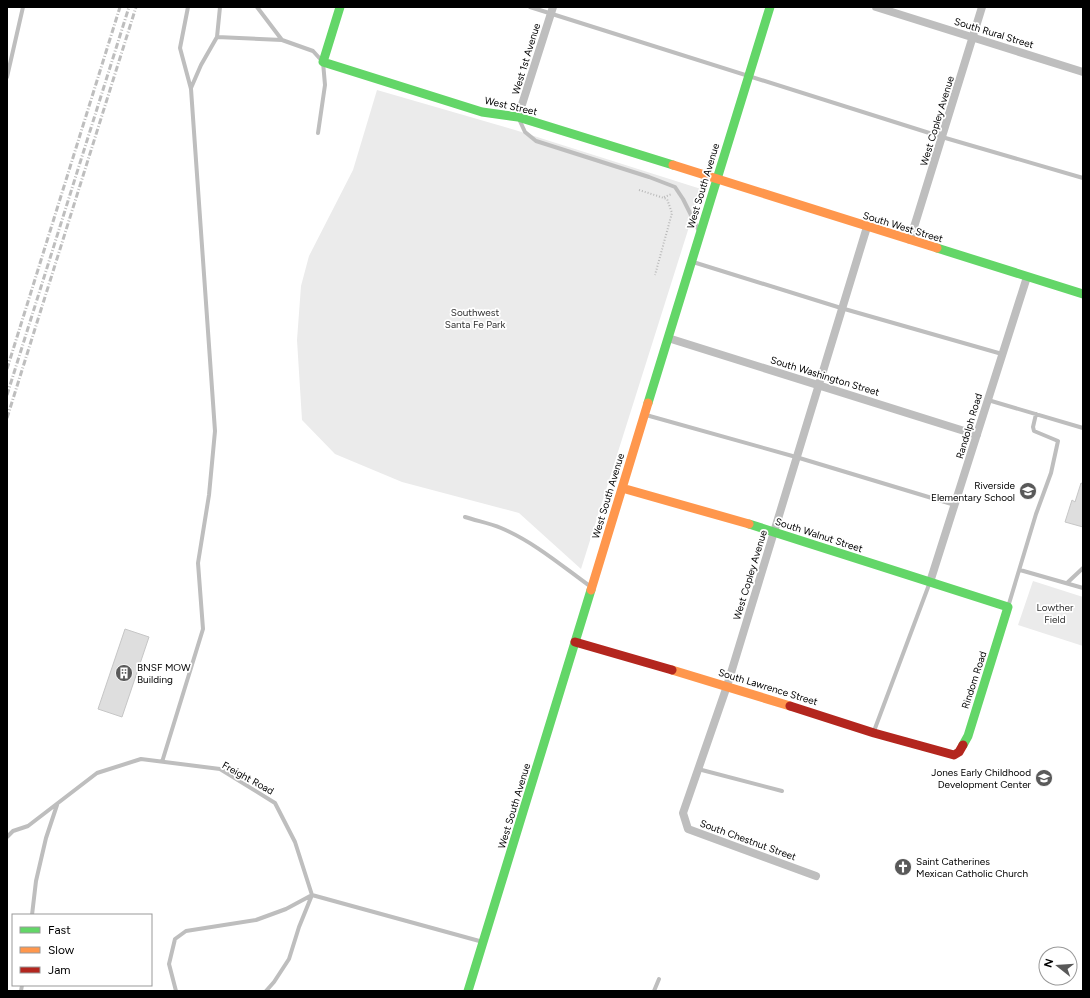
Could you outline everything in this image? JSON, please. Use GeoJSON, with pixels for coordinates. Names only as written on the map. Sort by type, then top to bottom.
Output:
{"type":"FeatureCollection","features":[{"type":"Feature","properties":{"kind":"street"},"geometry":{"type":"LineString","coordinates":[[323,62],[340,7]]}},
{"type":"Feature","properties":{"kind":"street","name":"West South Avenue"},"geometry":{"type":"LineString","coordinates":[[468,991],[770,7]]}},
{"type":"Feature","properties":{"kind":"street","name":"South Rural Street"},"geometry":{"type":"LineString","coordinates":[[876,7],[1083,72]]}},
{"type":"Feature","properties":{"kind":"street","name":"West Copley Avenue"},"geometry":{"type":"LineString","coordinates":[[910,240],[982,7]]}},
{"type":"Feature","properties":{"kind":"street","name":"West 1st Avenue"},"geometry":{"type":"LineString","coordinates":[[518,118],[552,10]]}},
{"type":"Feature","properties":{"kind":"street","name":"West Street"},"geometry":{"type":"LineString","coordinates":[[323,62],[482,112],[518,118],[716,180]]}},
{"type":"Feature","properties":{"kind":"street","name":"South West Street"},"geometry":{"type":"LineString","coordinates":[[716,180],[1083,294]]}},
{"type":"Feature","properties":{"kind":"street","name":"West Copley Avenue"},"geometry":{"type":"LineString","coordinates":[[684,813],[727,686],[841,308],[867,227]]}},
{"type":"Feature","properties":{"kind":"street","name":"Randolph Road"},"geometry":{"type":"LineString","coordinates":[[930,582],[1027,276]]}},
{"type":"Feature","properties":{"kind":"street","name":"South Washington Street"},"geometry":{"type":"LineString","coordinates":[[668,338],[977,434]]}},
{"type":"Feature","properties":{"kind":"street","name":"South Walnut Street"},"geometry":{"type":"LineString","coordinates":[[622,488],[773,531],[1008,607]]}},
{"type":"Feature","properties":{"kind":"street","name":"Rindom Road"},"geometry":{"type":"LineString","coordinates":[[954,755],[959,752],[968,736],[1008,607]]}},
{"type":"Feature","properties":{"kind":"street","name":"South Lawrence Street"},"geometry":{"type":"LineString","coordinates":[[575,642],[727,686],[874,733],[954,755]]}},
{"type":"Feature","properties":{"kind":"street","name":"South Chestnut Street"},"geometry":{"type":"LineString","coordinates":[[684,813],[688,829],[816,876]]}},
{"type":"Feature","properties":{"kind":"lane"},"geometry":{"type":"LineString","coordinates":[[7,77],[23,7]]}},
{"type":"Feature","properties":{"kind":"lane"},"geometry":{"type":"LineString","coordinates":[[162,762],[203,628],[198,563],[209,495],[215,431],[191,88],[180,48],[188,7]]}},
{"type":"Feature","properties":{"kind":"lane"},"geometry":{"type":"LineString","coordinates":[[191,88],[201,65],[217,37],[220,7]]}},
{"type":"Feature","properties":{"kind":"lane"},"geometry":{"type":"LineString","coordinates":[[257,7],[282,40]]}},
{"type":"Feature","properties":{"kind":"lane"},"geometry":{"type":"LineString","coordinates":[[530,7],[552,10],[748,76],[942,137],[1083,178]]}},
{"type":"Feature","properties":{"kind":"lane","name":"West Street"},"geometry":{"type":"LineString","coordinates":[[217,37],[282,40],[313,51],[323,62]]}},
{"type":"Feature","properties":{"kind":"lane"},"geometry":{"type":"LineString","coordinates":[[318,133],[325,85],[323,62]]}},
{"type":"Feature","properties":{"kind":"lane"},"geometry":{"type":"LineString","coordinates":[[518,118],[525,132],[536,141],[649,177],[675,187],[683,199],[700,233]]}},
{"type":"Feature","properties":{"kind":"lane"},"geometry":{"type":"LineString","coordinates":[[691,261],[841,308],[1002,354]]}},
{"type":"Feature","properties":{"kind":"lane"},"geometry":{"type":"LineString","coordinates":[[988,400],[1083,428]]}},
{"type":"Feature","properties":{"kind":"lane"},"geometry":{"type":"LineString","coordinates":[[644,414],[796,457],[955,505]]}},
{"type":"Feature","properties":{"kind":"lane"},"geometry":{"type":"LineString","coordinates":[[1008,607],[1036,514],[1051,473],[1058,441],[1034,431],[1033,427],[1036,414]]}},
{"type":"Feature","properties":{"kind":"lane"},"geometry":{"type":"LineString","coordinates":[[465,517],[500,528],[520,538],[543,552],[591,587]]}},
{"type":"Feature","properties":{"kind":"lane"},"geometry":{"type":"LineString","coordinates":[[1067,583],[1083,568]]}},
{"type":"Feature","properties":{"kind":"lane"},"geometry":{"type":"LineString","coordinates":[[1020,570],[1083,588]]}},
{"type":"Feature","properties":{"kind":"lane"},"geometry":{"type":"LineString","coordinates":[[874,733],[930,582]]}},
{"type":"Feature","properties":{"kind":"lane","name":"Freight Road"},"geometry":{"type":"LineString","coordinates":[[7,837],[13,832],[28,826],[97,773],[142,759],[220,769],[275,802],[295,842],[312,894]]}},
{"type":"Feature","properties":{"kind":"lane"},"geometry":{"type":"LineString","coordinates":[[698,769],[782,791]]}},
{"type":"Feature","properties":{"kind":"lane"},"geometry":{"type":"LineString","coordinates":[[32,914],[36,881],[46,838],[57,805]]}},
{"type":"Feature","properties":{"kind":"lane"},"geometry":{"type":"LineString","coordinates":[[176,991],[170,964],[172,952],[175,939],[186,931],[256,920],[286,909],[312,894],[483,942]]}},
{"type":"Feature","properties":{"kind":"lane"},"geometry":{"type":"LineString","coordinates":[[266,991],[289,958],[312,894]]}},
{"type":"Feature","properties":{"kind":"lane"},"geometry":{"type":"LineString","coordinates":[[654,991],[659,979]]}},
{"type":"Feature","properties":{"kind":"path"},"geometry":{"type":"LineString","coordinates":[[639,190],[667,199],[672,213],[655,275]]}},
{"type":"Feature","properties":{"kind":"path"},"geometry":{"type":"LineString","coordinates":[[663,197],[672,194]]}},
{"type":"Feature","properties":{"kind":"green space","name":"Southwest Santa Fe Park"},"geometry":{"type":"Polygon","coordinates":[[[377,90],[515,130],[701,189],[581,569],[519,513],[402,482],[335,454],[302,420],[297,340],[301,286],[309,256],[353,170],[377,90]]]}},
{"type":"Feature","properties":{"kind":"green space","name":"Lowther Field"},"geometry":{"type":"Polygon","coordinates":[[[1033,581],[1083,597],[1083,646],[1018,625],[1033,581]]]}},
{"type":"Feature","properties":{"kind":"building"},"geometry":{"type":"Polygon","coordinates":[[[1081,483],[1083,484],[1083,527],[1065,522],[1072,500],[1075,502],[1081,483]]]}},
{"type":"Feature","properties":{"kind":"building","name":"BNSF MOW Building"},"geometry":{"type":"Polygon","coordinates":[[[125,629],[149,637],[122,717],[98,709],[125,629]]]}},
{"type":"Feature","properties":{"kind":"railway"},"geometry":{"type":"LineString","coordinates":[[7,369],[120,7]]}},
{"type":"Feature","properties":{"kind":"railway"},"geometry":{"type":"LineString","coordinates":[[7,395],[129,7]]}},
{"type":"Feature","properties":{"kind":"railway"},"geometry":{"type":"LineString","coordinates":[[7,418],[136,7]]}},
{"type":"Feature","properties":{"kind":"traffic: fast"},"geometry":{"type":"LineString","coordinates":[[340,7],[323,62],[482,112],[518,117],[673,165]]}},
{"type":"Feature","properties":{"kind":"traffic: fast"},"geometry":{"type":"LineString","coordinates":[[648,403],[770,7]]}},
{"type":"Feature","properties":{"kind":"traffic: fast"},"geometry":{"type":"LineString","coordinates":[[937,248],[1083,294]]}},
{"type":"Feature","properties":{"kind":"traffic: fast"},"geometry":{"type":"LineString","coordinates":[[749,524],[1008,607],[968,736],[963,745]]}},
{"type":"Feature","properties":{"kind":"traffic: fast"},"geometry":{"type":"LineString","coordinates":[[468,991],[591,590]]}},
{"type":"Feature","properties":{"kind":"traffic: slow"},"geometry":{"type":"LineString","coordinates":[[673,165],[937,248]]}},
{"type":"Feature","properties":{"kind":"traffic: slow"},"geometry":{"type":"LineString","coordinates":[[591,590],[648,403]]}},
{"type":"Feature","properties":{"kind":"traffic: slow"},"geometry":{"type":"LineString","coordinates":[[622,488],[749,524]]}},
{"type":"Feature","properties":{"kind":"traffic: slow"},"geometry":{"type":"LineString","coordinates":[[672,670],[790,706]]}},
{"type":"Feature","properties":{"kind":"traffic: jam"},"geometry":{"type":"LineString","coordinates":[[575,642],[672,670]]}},
{"type":"Feature","properties":{"kind":"traffic: jam"},"geometry":{"type":"LineString","coordinates":[[790,706],[874,733],[954,755],[959,752],[963,745]]}},
{"type":"Feature","properties":{"kind":"place","name":"Riverside Elementary School"},"geometry":{"type":"Point","coordinates":[1028,491]}},
{"type":"Feature","properties":{"kind":"place","name":"BNSF MOW Building"},"geometry":{"type":"Point","coordinates":[124,673]}},
{"type":"Feature","properties":{"kind":"place","name":"Jones Early Childhood Development Center"},"geometry":{"type":"Point","coordinates":[1044,778]}},
{"type":"Feature","properties":{"kind":"place","name":"Saint Catherines Mexican Catholic Church"},"geometry":{"type":"Point","coordinates":[903,867]}}]}
